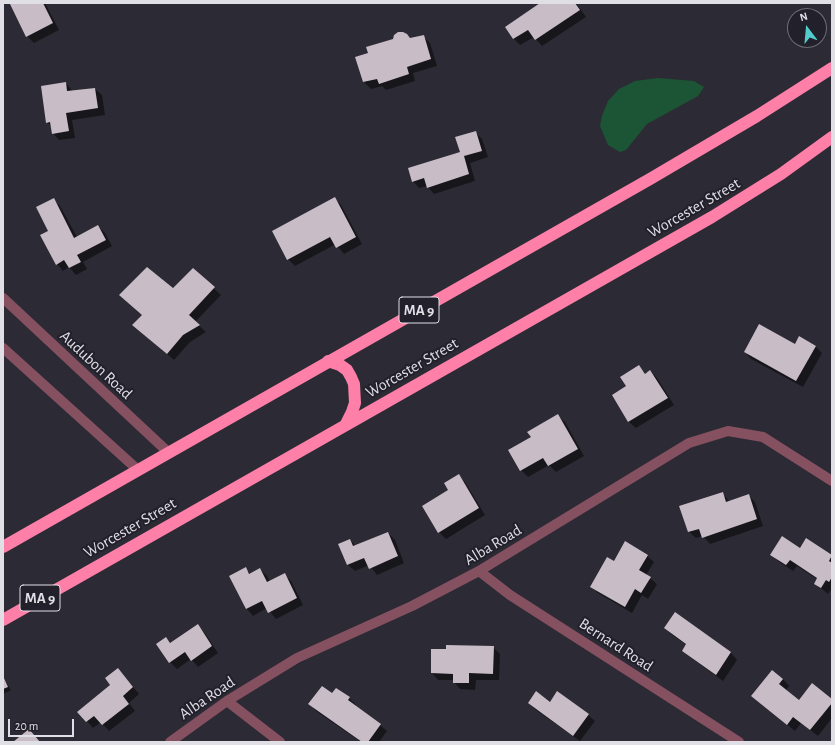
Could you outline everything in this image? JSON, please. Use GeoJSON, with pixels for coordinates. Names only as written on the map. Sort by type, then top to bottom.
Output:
{"type":"FeatureCollection","features":[{"type":"Feature","properties":{"kind":"highway","name":"MA 9"},"geometry":{"type":"LineString","coordinates":[[3,547],[720,138],[832,68]]}},
{"type":"Feature","properties":{"kind":"highway","name":"Worcester Street"},"geometry":{"type":"LineString","coordinates":[[3,620],[718,214],[781,174],[832,137]]}},
{"type":"Feature","properties":{"kind":"highway"},"geometry":{"type":"LineString","coordinates":[[328,361],[340,365],[347,370],[354,384],[355,403],[346,424]]}},
{"type":"Feature","properties":{"kind":"street","name":"Audubon Road"},"geometry":{"type":"LineString","coordinates":[[3,298],[169,453]]}},
{"type":"Feature","properties":{"kind":"street"},"geometry":{"type":"LineString","coordinates":[[3,348],[138,470]]}},
{"type":"Feature","properties":{"kind":"street","name":"Alba Road"},"geometry":{"type":"LineString","coordinates":[[170,742],[227,701],[297,658],[412,606],[479,572],[689,443],[728,431],[764,436],[832,481]]}},
{"type":"Feature","properties":{"kind":"street","name":"Bernard Road"},"geometry":{"type":"LineString","coordinates":[[479,572],[510,595],[739,742]]}},
{"type":"Feature","properties":{"kind":"street"},"geometry":{"type":"LineString","coordinates":[[227,701],[280,742]]}},
{"type":"Feature","properties":{"kind":"green space"},"geometry":{"type":"Polygon","coordinates":[[[658,78],[694,81],[704,87],[698,96],[647,124],[626,150],[620,152],[608,145],[600,126],[608,101],[619,89],[635,81],[658,78]]]}},
{"type":"Feature","properties":{"kind":"building"},"geometry":{"type":"Polygon","coordinates":[[[43,3],[53,23],[26,37],[10,4],[43,3]]]}},
{"type":"Feature","properties":{"kind":"building"},"geometry":{"type":"Polygon","coordinates":[[[540,3],[575,3],[580,10],[535,40],[528,30],[513,39],[505,27],[540,3]]]}},
{"type":"Feature","properties":{"kind":"building"},"geometry":{"type":"Polygon","coordinates":[[[398,32],[407,34],[410,38],[424,35],[431,59],[407,67],[409,74],[379,84],[377,79],[363,82],[355,57],[368,53],[366,47],[393,39],[394,35],[398,32]]]}},
{"type":"Feature","properties":{"kind":"building"},"geometry":{"type":"Polygon","coordinates":[[[66,82],[67,91],[95,88],[98,108],[66,113],[69,131],[52,134],[50,122],[46,123],[41,86],[66,82]]]}},
{"type":"Feature","properties":{"kind":"building"},"geometry":{"type":"Polygon","coordinates":[[[476,131],[482,151],[464,156],[469,174],[427,188],[424,178],[412,182],[408,168],[460,152],[455,137],[476,131]]]}},
{"type":"Feature","properties":{"kind":"building"},"geometry":{"type":"Polygon","coordinates":[[[335,197],[356,237],[336,248],[330,237],[287,260],[272,231],[335,197]]]}},
{"type":"Feature","properties":{"kind":"building"},"geometry":{"type":"Polygon","coordinates":[[[54,198],[74,238],[98,225],[106,240],[77,255],[81,262],[69,268],[64,260],[56,265],[40,235],[48,231],[36,207],[54,198]]]}},
{"type":"Feature","properties":{"kind":"building"},"geometry":{"type":"Polygon","coordinates":[[[147,267],[173,288],[193,268],[215,287],[189,315],[200,325],[183,335],[167,354],[132,325],[142,315],[119,295],[147,267]]]}},
{"type":"Feature","properties":{"kind":"building"},"geometry":{"type":"Polygon","coordinates":[[[759,324],[795,344],[799,336],[816,346],[796,381],[744,352],[759,324]]]}},
{"type":"Feature","properties":{"kind":"building"},"geometry":{"type":"Polygon","coordinates":[[[639,365],[645,374],[650,370],[668,398],[628,422],[612,395],[626,386],[620,377],[639,365]]]}},
{"type":"Feature","properties":{"kind":"building"},"geometry":{"type":"Polygon","coordinates":[[[558,414],[578,449],[548,466],[543,458],[520,471],[508,450],[531,437],[527,432],[558,414]]]}},
{"type":"Feature","properties":{"kind":"building"},"geometry":{"type":"Polygon","coordinates":[[[459,474],[479,508],[438,533],[422,506],[448,490],[444,483],[459,474]]]}},
{"type":"Feature","properties":{"kind":"building"},"geometry":{"type":"Polygon","coordinates":[[[723,492],[726,502],[749,494],[757,519],[702,538],[699,529],[688,532],[679,506],[723,492]]]}},
{"type":"Feature","properties":{"kind":"building"},"geometry":{"type":"Polygon","coordinates":[[[388,532],[398,556],[369,569],[364,558],[347,565],[338,544],[350,539],[353,546],[388,532]]]}},
{"type":"Feature","properties":{"kind":"building"},"geometry":{"type":"Polygon","coordinates":[[[782,536],[800,548],[806,538],[832,555],[829,561],[832,563],[832,577],[829,582],[826,580],[821,588],[814,584],[817,578],[790,560],[786,565],[770,555],[782,536]]]}},
{"type":"Feature","properties":{"kind":"building"},"geometry":{"type":"Polygon","coordinates":[[[625,541],[648,555],[639,570],[651,577],[641,593],[635,589],[625,607],[590,587],[607,557],[614,561],[625,541]]]}},
{"type":"Feature","properties":{"kind":"building"},"geometry":{"type":"Polygon","coordinates":[[[246,567],[249,574],[260,568],[267,582],[285,573],[297,598],[268,613],[262,601],[246,609],[229,576],[246,567]]]}},
{"type":"Feature","properties":{"kind":"building"},"geometry":{"type":"Polygon","coordinates":[[[675,612],[731,652],[716,675],[682,651],[686,644],[664,628],[675,612]]]}},
{"type":"Feature","properties":{"kind":"building"},"geometry":{"type":"Polygon","coordinates":[[[198,624],[212,646],[191,661],[185,652],[169,663],[156,644],[166,637],[170,643],[198,624]]]}},
{"type":"Feature","properties":{"kind":"building"},"geometry":{"type":"Polygon","coordinates":[[[446,645],[494,646],[493,674],[469,673],[469,683],[453,683],[453,674],[431,673],[431,649],[446,649],[446,645]]]}},
{"type":"Feature","properties":{"kind":"building"},"geometry":{"type":"Polygon","coordinates":[[[118,668],[133,687],[123,696],[129,704],[102,725],[94,716],[86,722],[77,712],[110,685],[105,678],[118,668]]]}},
{"type":"Feature","properties":{"kind":"building"},"geometry":{"type":"Polygon","coordinates":[[[772,670],[783,679],[779,684],[799,700],[812,683],[832,699],[832,703],[810,730],[793,717],[787,725],[751,696],[772,670]]]}},
{"type":"Feature","properties":{"kind":"building"},"geometry":{"type":"Polygon","coordinates":[[[3,676],[8,687],[3,689],[3,676]]]}},
{"type":"Feature","properties":{"kind":"building"},"geometry":{"type":"Polygon","coordinates":[[[322,686],[332,693],[336,688],[350,697],[348,700],[381,724],[368,742],[362,742],[308,704],[322,686]]]}},
{"type":"Feature","properties":{"kind":"building"},"geometry":{"type":"Polygon","coordinates":[[[536,691],[550,702],[557,691],[589,714],[573,736],[528,703],[536,691]]]}},
{"type":"Feature","properties":{"kind":"building"},"geometry":{"type":"Polygon","coordinates":[[[29,729],[40,742],[13,742],[29,729]]]}}]}
